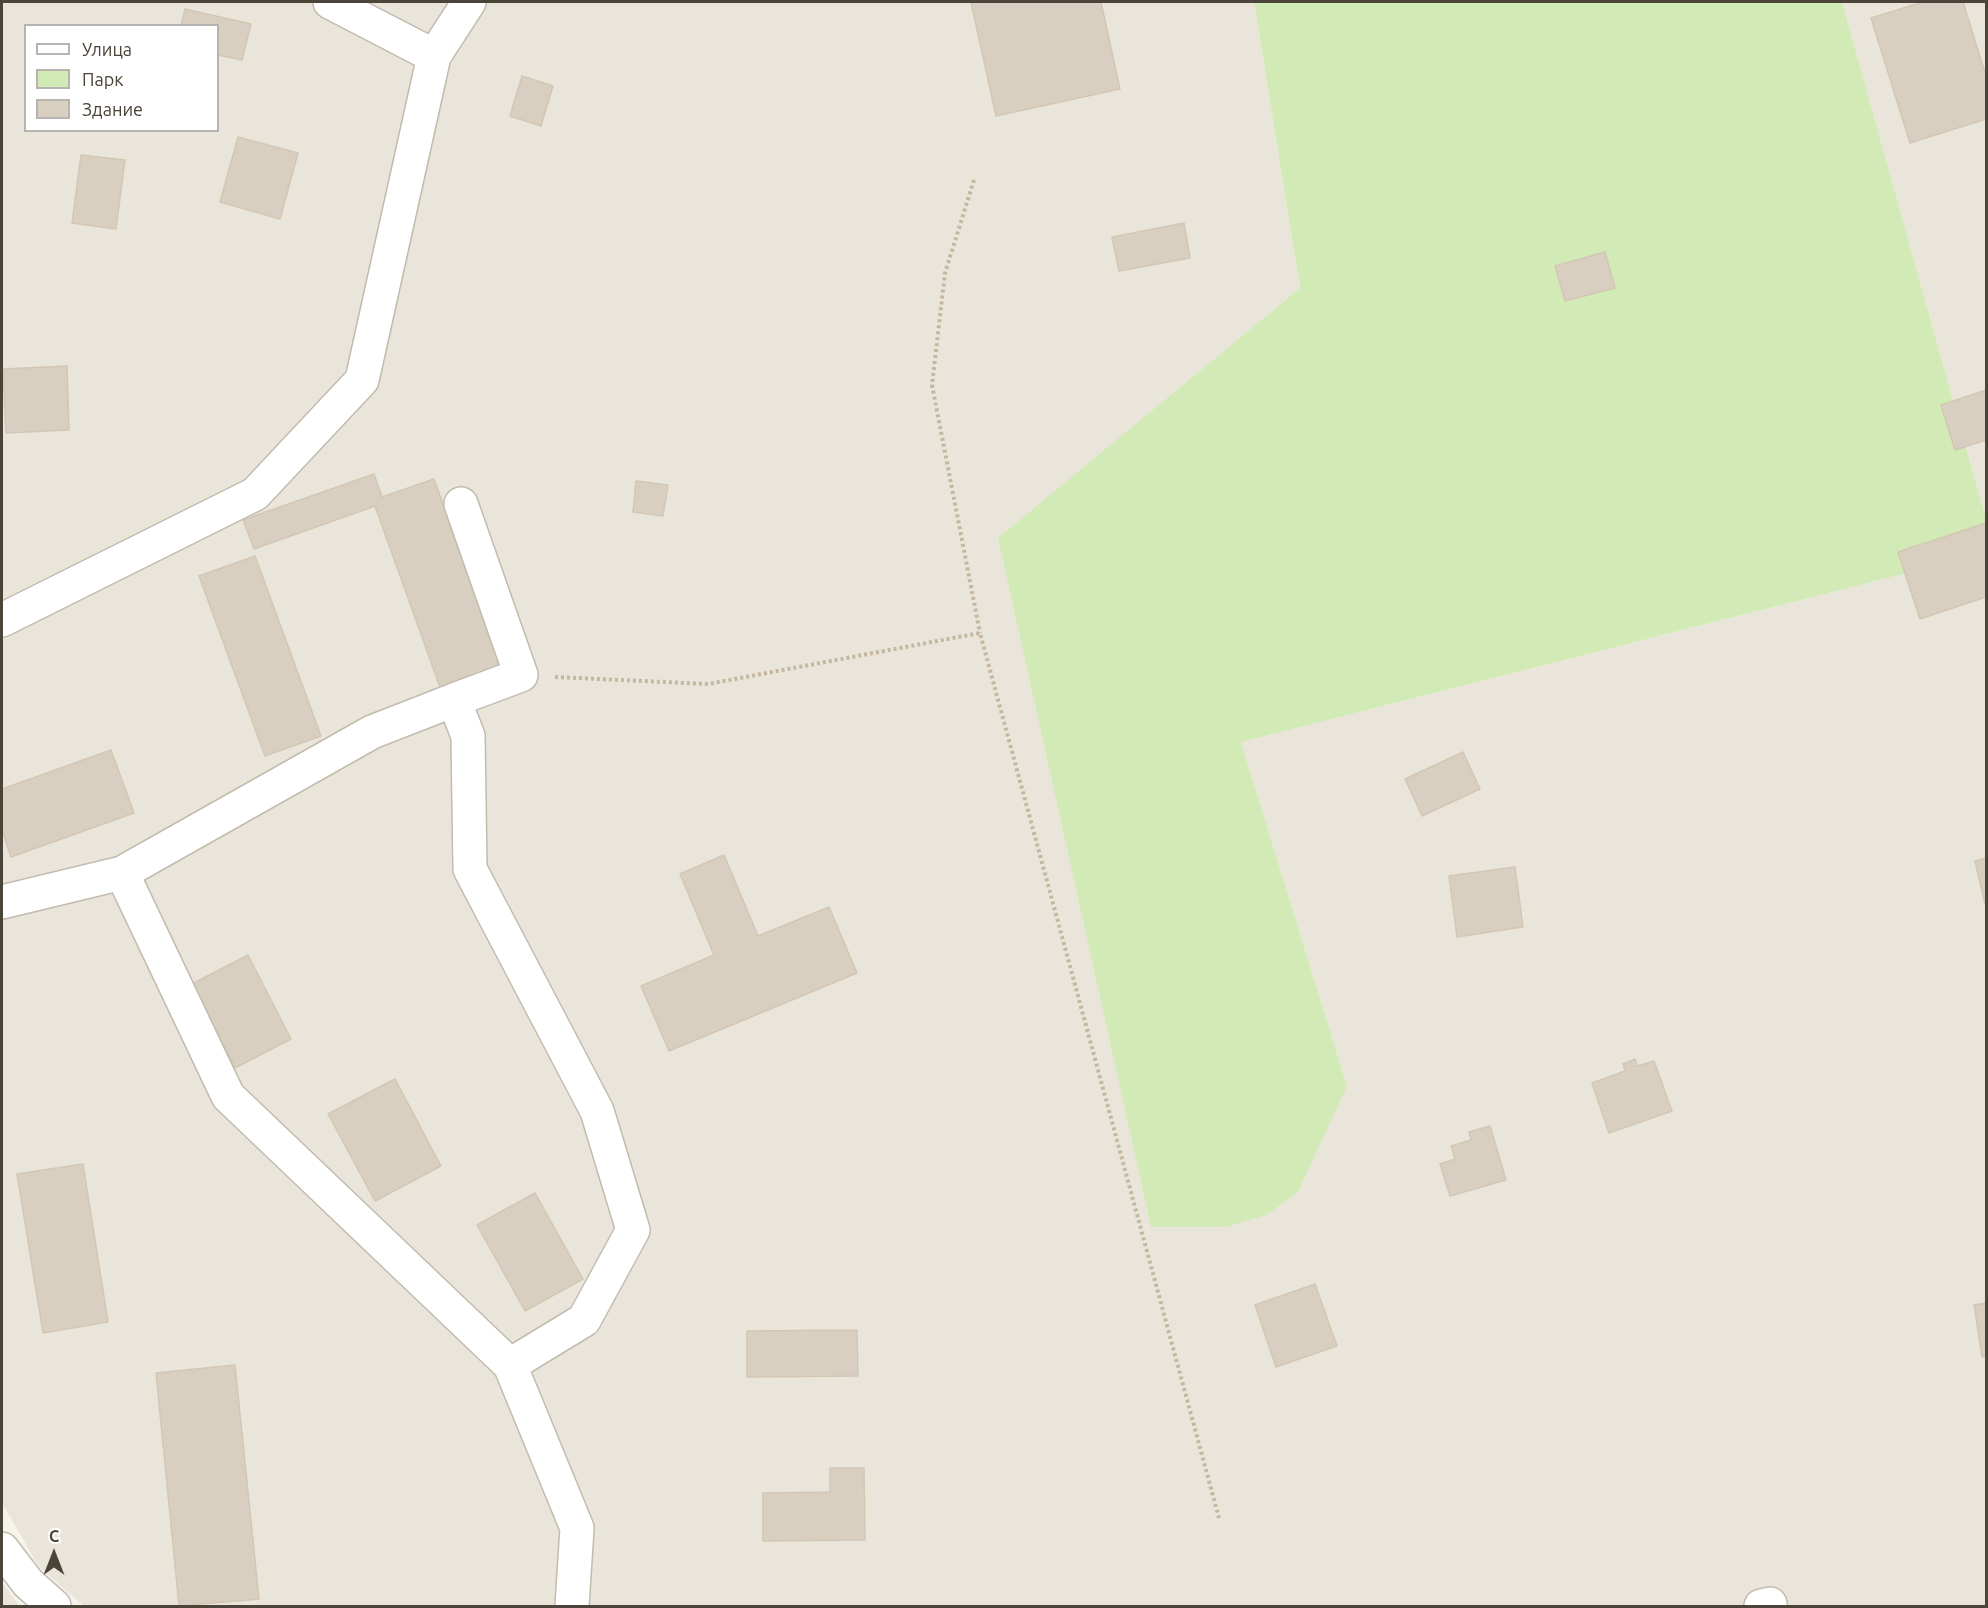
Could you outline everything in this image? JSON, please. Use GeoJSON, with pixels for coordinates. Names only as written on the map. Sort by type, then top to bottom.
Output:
{"type":"FeatureCollection","features":[{"type":"Feature","properties":{"kind":"street"},"geometry":{"type":"LineString","coordinates":[[330,2],[434,56]]}},
{"type":"Feature","properties":{"kind":"street"},"geometry":{"type":"LineString","coordinates":[[2,620],[255,494],[362,380],[434,56],[469,2]]}},
{"type":"Feature","properties":{"kind":"street"},"geometry":{"type":"LineString","coordinates":[[2,902],[122,873],[372,732],[521,675],[461,504]]}},
{"type":"Feature","properties":{"kind":"street"},"geometry":{"type":"LineString","coordinates":[[454,700],[468,736],[470,869],[597,1111],[633,1230],[584,1320],[510,1365]]}},
{"type":"Feature","properties":{"kind":"street"},"geometry":{"type":"LineString","coordinates":[[122,873],[228,1096],[510,1365],[577,1528],[572,1606]]}},
{"type":"Feature","properties":{"kind":"street"},"geometry":{"type":"LineString","coordinates":[[2,1549],[27,1583],[54,1606]]}},
{"type":"Feature","properties":{"kind":"street"},"geometry":{"type":"LineString","coordinates":[[1761,1606],[1770,1604],[1770,1606]]}},
{"type":"Feature","properties":{"kind":"path"},"geometry":{"type":"LineString","coordinates":[[974,180],[945,273],[932,385],[980,633],[1219,1518]]}},
{"type":"Feature","properties":{"kind":"path"},"geometry":{"type":"LineString","coordinates":[[521,675],[708,684],[980,633]]}},
{"type":"Feature","properties":{"kind":"shaded area"},"geometry":{"type":"Polygon","coordinates":[[[2,2],[1254,2],[1300,288],[998,539],[1347,1086],[1241,742],[1986,553],[1986,1606],[84,1606],[39,1567],[2,1503],[2,2]]]}},
{"type":"Feature","properties":{"kind":"shaded area"},"geometry":{"type":"Polygon","coordinates":[[[1842,2],[1986,2],[1986,519],[1842,2]]]}},
{"type":"Feature","properties":{"kind":"shaded area"},"geometry":{"type":"Polygon","coordinates":[[[2,1582],[19,1606],[2,1606],[2,1582]]]}},
{"type":"Feature","properties":{"kind":"green space"},"geometry":{"type":"Polygon","coordinates":[[[1254,2],[1842,2],[1986,519],[1986,553],[1241,742],[1347,1086],[1298,1192],[1266,1215],[1226,1227],[1151,1227],[998,538],[1300,288],[1254,2]]]}},
{"type":"Feature","properties":{"kind":"building"},"geometry":{"type":"Polygon","coordinates":[[[971,2],[1101,2],[1120,89],[996,116],[971,2]]]}},
{"type":"Feature","properties":{"kind":"building"},"geometry":{"type":"Polygon","coordinates":[[[1923,2],[1963,2],[1986,76],[1986,119],[1910,143],[1871,18],[1923,2]]]}},
{"type":"Feature","properties":{"kind":"building"},"geometry":{"type":"Polygon","coordinates":[[[185,9],[251,24],[242,60],[219,55],[219,24],[181,24],[185,9]]]}},
{"type":"Feature","properties":{"kind":"building"},"geometry":{"type":"Polygon","coordinates":[[[522,76],[553,86],[541,126],[510,116],[522,76]]]}},
{"type":"Feature","properties":{"kind":"building"},"geometry":{"type":"Polygon","coordinates":[[[238,137],[298,153],[280,219],[220,202],[238,137]]]}},
{"type":"Feature","properties":{"kind":"building"},"geometry":{"type":"Polygon","coordinates":[[[81,155],[125,160],[116,229],[72,223],[81,155]]]}},
{"type":"Feature","properties":{"kind":"building"},"geometry":{"type":"Polygon","coordinates":[[[1184,223],[1190,258],[1119,271],[1112,237],[1184,223]]]}},
{"type":"Feature","properties":{"kind":"building"},"geometry":{"type":"Polygon","coordinates":[[[1605,252],[1615,288],[1565,301],[1555,266],[1605,252]]]}},
{"type":"Feature","properties":{"kind":"building"},"geometry":{"type":"Polygon","coordinates":[[[67,366],[69,430],[6,433],[3,369],[67,366]]]}},
{"type":"Feature","properties":{"kind":"building"},"geometry":{"type":"Polygon","coordinates":[[[1986,390],[1986,440],[1955,450],[1941,405],[1986,390]]]}},
{"type":"Feature","properties":{"kind":"building"},"geometry":{"type":"Polygon","coordinates":[[[374,474],[382,497],[434,479],[503,668],[441,690],[375,506],[254,549],[243,520],[374,474]]]}},
{"type":"Feature","properties":{"kind":"building"},"geometry":{"type":"Polygon","coordinates":[[[636,481],[668,485],[663,516],[633,512],[636,481]]]}},
{"type":"Feature","properties":{"kind":"building"},"geometry":{"type":"Polygon","coordinates":[[[1986,523],[1986,597],[1920,619],[1898,552],[1986,523]]]}},
{"type":"Feature","properties":{"kind":"building"},"geometry":{"type":"Polygon","coordinates":[[[255,556],[321,736],[265,756],[199,576],[255,556]]]}},
{"type":"Feature","properties":{"kind":"building"},"geometry":{"type":"Polygon","coordinates":[[[111,750],[134,813],[11,857],[2,830],[2,789],[111,750]]]}},
{"type":"Feature","properties":{"kind":"building"},"geometry":{"type":"Polygon","coordinates":[[[1463,752],[1480,789],[1422,816],[1405,779],[1463,752]]]}},
{"type":"Feature","properties":{"kind":"building"},"geometry":{"type":"Polygon","coordinates":[[[724,855],[758,936],[829,907],[857,973],[669,1051],[641,986],[714,955],[680,874],[724,855]]]}},
{"type":"Feature","properties":{"kind":"building"},"geometry":{"type":"Polygon","coordinates":[[[1986,858],[1986,904],[1985,904],[1975,861],[1986,858]]]}},
{"type":"Feature","properties":{"kind":"building"},"geometry":{"type":"Polygon","coordinates":[[[1515,867],[1523,927],[1457,937],[1449,876],[1515,867]]]}},
{"type":"Feature","properties":{"kind":"building"},"geometry":{"type":"Polygon","coordinates":[[[248,955],[291,1039],[235,1068],[192,984],[248,955]]]}},
{"type":"Feature","properties":{"kind":"building"},"geometry":{"type":"Polygon","coordinates":[[[1635,1059],[1637,1066],[1654,1061],[1672,1111],[1609,1133],[1592,1083],[1625,1071],[1623,1064],[1635,1059]]]}},
{"type":"Feature","properties":{"kind":"building"},"geometry":{"type":"Polygon","coordinates":[[[395,1079],[441,1166],[375,1201],[328,1114],[395,1079]]]}},
{"type":"Feature","properties":{"kind":"building"},"geometry":{"type":"Polygon","coordinates":[[[1490,1126],[1506,1180],[1450,1196],[1440,1164],[1455,1159],[1451,1146],[1471,1140],[1469,1132],[1490,1126]]]}},
{"type":"Feature","properties":{"kind":"building"},"geometry":{"type":"Polygon","coordinates":[[[83,1164],[108,1322],[43,1333],[17,1174],[83,1164]]]}},
{"type":"Feature","properties":{"kind":"building"},"geometry":{"type":"Polygon","coordinates":[[[535,1193],[583,1279],[525,1311],[477,1225],[535,1193]]]}},
{"type":"Feature","properties":{"kind":"building"},"geometry":{"type":"Polygon","coordinates":[[[1315,1284],[1337,1346],[1276,1367],[1255,1305],[1315,1284]]]}},
{"type":"Feature","properties":{"kind":"building"},"geometry":{"type":"Polygon","coordinates":[[[1986,1303],[1986,1357],[1982,1357],[1974,1305],[1986,1303]]]}},
{"type":"Feature","properties":{"kind":"building"},"geometry":{"type":"Polygon","coordinates":[[[857,1330],[858,1376],[747,1377],[747,1331],[857,1330]]]}},
{"type":"Feature","properties":{"kind":"building"},"geometry":{"type":"Polygon","coordinates":[[[235,1365],[259,1599],[179,1606],[156,1373],[235,1365]]]}},
{"type":"Feature","properties":{"kind":"building"},"geometry":{"type":"Polygon","coordinates":[[[830,1468],[864,1468],[865,1540],[763,1541],[763,1493],[830,1492],[830,1468]]]}}]}
